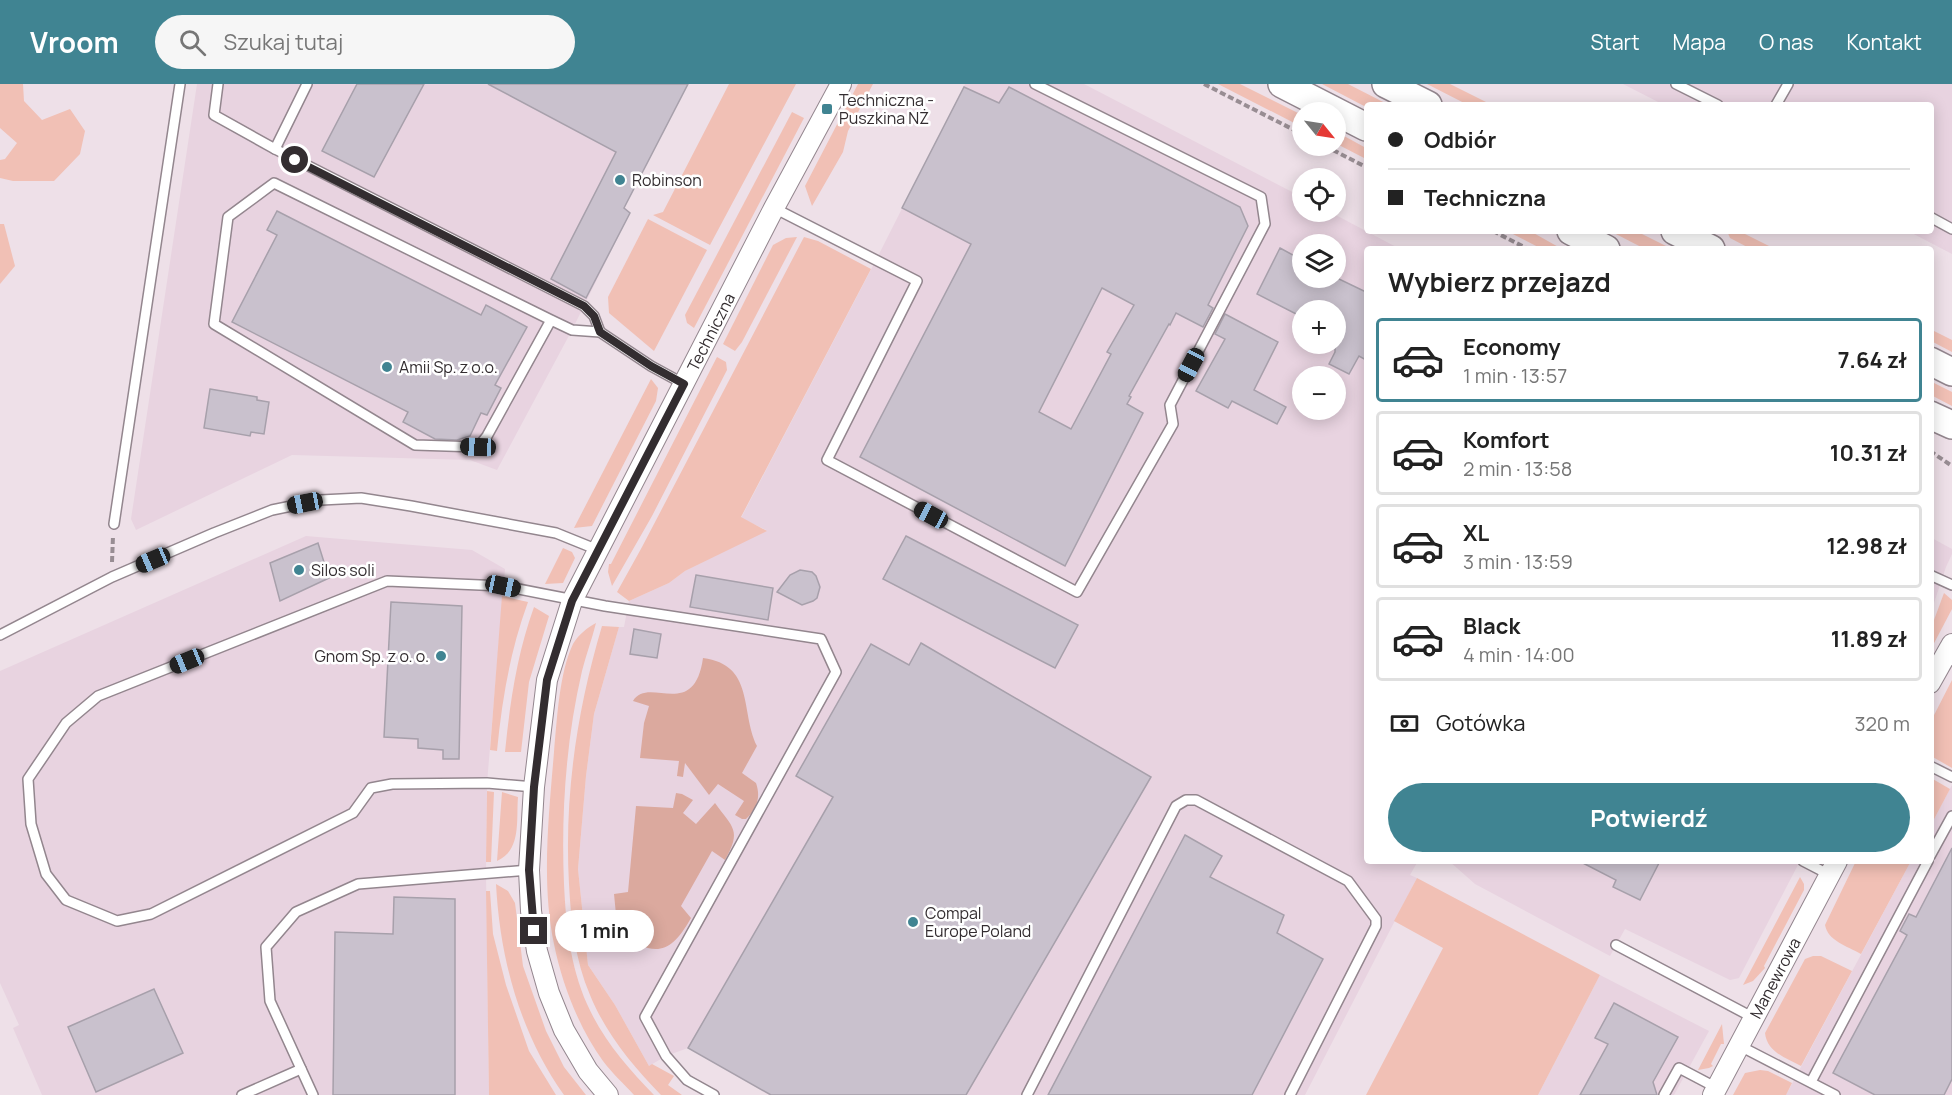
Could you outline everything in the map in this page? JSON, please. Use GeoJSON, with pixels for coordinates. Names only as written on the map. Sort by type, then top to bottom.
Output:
{"type":"FeatureCollection","features":[{"type":"Feature","properties":{"kind":"main road"},"geometry":{"type":"LineString","coordinates":[[1282,84],[1364,126]]}},
{"type":"Feature","properties":{"kind":"main road"},"geometry":{"type":"LineString","coordinates":[[1386,84],[1422,102]]}},
{"type":"Feature","properties":{"kind":"main road"},"geometry":{"type":"LineString","coordinates":[[1577,234],[1600,246]]}},
{"type":"Feature","properties":{"kind":"main road"},"geometry":{"type":"LineString","coordinates":[[1681,234],[1705,246]]}},
{"type":"Feature","properties":{"kind":"main road"},"geometry":{"type":"LineString","coordinates":[[1934,364],[1952,372]]}},
{"type":"Feature","properties":{"kind":"main road"},"geometry":{"type":"LineString","coordinates":[[1934,416],[1952,426]]}},
{"type":"Feature","properties":{"kind":"street","name":"Techniczna"},"geometry":{"type":"LineString","coordinates":[[608,1095],[588,1071],[564,1030],[549,993],[537,951],[531,911],[529,870],[534,787],[547,680],[572,601],[774,208],[841,84]]}},
{"type":"Feature","properties":{"kind":"street"},"geometry":{"type":"LineString","coordinates":[[1934,676],[1952,644]]}},
{"type":"Feature","properties":{"kind":"street","name":"Manewrowa"},"geometry":{"type":"LineString","coordinates":[[1715,1091],[1833,868]]}},
{"type":"Feature","properties":{"kind":"lane"},"geometry":{"type":"LineString","coordinates":[[114,524],[180,84]]}},
{"type":"Feature","properties":{"kind":"lane"},"geometry":{"type":"LineString","coordinates":[[218,84],[214,115],[275,149],[584,306],[594,316],[600,332]]}},
{"type":"Feature","properties":{"kind":"lane"},"geometry":{"type":"LineString","coordinates":[[275,149],[307,84]]}},
{"type":"Feature","properties":{"kind":"lane"},"geometry":{"type":"LineString","coordinates":[[774,208],[917,280],[827,460],[1077,592],[1173,424],[1170,405],[1265,224],[1261,197],[1035,84]]}},
{"type":"Feature","properties":{"kind":"lane"},"geometry":{"type":"LineString","coordinates":[[1676,84],[1712,102]]}},
{"type":"Feature","properties":{"kind":"lane"},"geometry":{"type":"LineString","coordinates":[[1778,102],[1788,84]]}},
{"type":"Feature","properties":{"kind":"lane"},"geometry":{"type":"LineString","coordinates":[[551,320],[487,436],[478,447],[415,446],[214,324],[228,217],[274,183],[572,330],[600,332],[651,366],[684,384]]}},
{"type":"Feature","properties":{"kind":"lane"},"geometry":{"type":"LineString","coordinates":[[1934,219],[1952,229]]}},
{"type":"Feature","properties":{"kind":"lane"},"geometry":{"type":"LineString","coordinates":[[0,635],[112,578],[272,510],[321,500],[361,498],[411,506],[556,533],[598,550]]}},
{"type":"Feature","properties":{"kind":"lane"},"geometry":{"type":"LineString","coordinates":[[1934,577],[1952,585]]}},
{"type":"Feature","properties":{"kind":"lane"},"geometry":{"type":"LineString","coordinates":[[534,787],[487,783],[392,783],[371,789],[353,813],[151,914],[117,921],[66,900],[46,874],[31,824],[28,779],[66,723],[98,696],[387,581],[503,586],[572,601],[821,639],[836,672],[645,1017],[666,1056],[687,1080],[714,1095]]}},
{"type":"Feature","properties":{"kind":"lane"},"geometry":{"type":"LineString","coordinates":[[1934,768],[1952,777]]}},
{"type":"Feature","properties":{"kind":"lane"},"geometry":{"type":"LineString","coordinates":[[1027,1095],[1176,806],[1186,800],[1196,800],[1348,881],[1376,919],[1376,926],[1290,1095]]}},
{"type":"Feature","properties":{"kind":"lane"},"geometry":{"type":"LineString","coordinates":[[1934,848],[1952,816]]}},
{"type":"Feature","properties":{"kind":"lane"},"geometry":{"type":"LineString","coordinates":[[1816,864],[1833,868]]}},
{"type":"Feature","properties":{"kind":"lane"},"geometry":{"type":"LineString","coordinates":[[1810,1082],[1925,864]]}},
{"type":"Feature","properties":{"kind":"lane"},"geometry":{"type":"LineString","coordinates":[[313,1095],[270,1000],[266,947],[296,912],[358,884],[529,870]]}},
{"type":"Feature","properties":{"kind":"lane"},"geometry":{"type":"LineString","coordinates":[[1616,945],[1754,1018]]}},
{"type":"Feature","properties":{"kind":"lane"},"geometry":{"type":"LineString","coordinates":[[1740,1046],[1835,1095]]}},
{"type":"Feature","properties":{"kind":"lane"},"geometry":{"type":"LineString","coordinates":[[1664,1095],[1679,1068],[1715,1091]]}},
{"type":"Feature","properties":{"kind":"lane"},"geometry":{"type":"LineString","coordinates":[[242,1095],[301,1069]]}},
{"type":"Feature","properties":{"kind":"path"},"geometry":{"type":"LineString","coordinates":[[1204,84],[1292,129]]}},
{"type":"Feature","properties":{"kind":"path"},"geometry":{"type":"LineString","coordinates":[[1345,156],[1364,166]]}},
{"type":"Feature","properties":{"kind":"path"},"geometry":{"type":"LineString","coordinates":[[1499,234],[1522,246]]}},
{"type":"Feature","properties":{"kind":"path"},"geometry":{"type":"LineString","coordinates":[[1934,454],[1952,466]]}},
{"type":"Feature","properties":{"kind":"path"},"geometry":{"type":"LineString","coordinates":[[112,578],[114,524]]}},
{"type":"Feature","properties":{"kind":"shaded area"},"geometry":{"type":"Polygon","coordinates":[[[0,84],[23,84],[24,101],[42,120],[70,109],[85,131],[80,154],[54,181],[13,181],[0,178],[0,160],[5,159],[17,143],[0,128],[0,84]]]}},
{"type":"Feature","properties":{"kind":"shaded area"},"geometry":{"type":"Polygon","coordinates":[[[197,84],[688,84],[624,208],[630,213],[572,330],[497,470],[470,460],[292,455],[136,530],[131,519],[197,84]]]}},
{"type":"Feature","properties":{"kind":"shaded area"},"geometry":{"type":"Polygon","coordinates":[[[729,84],[796,84],[710,245],[653,215],[663,212],[729,84]]]}},
{"type":"Feature","properties":{"kind":"shaded area"},"geometry":{"type":"Polygon","coordinates":[[[858,84],[873,84],[848,131],[843,152],[812,206],[805,186],[858,84]]]}},
{"type":"Feature","properties":{"kind":"shaded area"},"geometry":{"type":"Polygon","coordinates":[[[965,84],[1084,84],[1292,192],[1292,222],[1346,220],[1364,230],[1364,234],[1372,234],[1394,246],[1364,246],[1364,864],[1416,864],[1410,875],[1417,878],[1305,1095],[769,1095],[688,1048],[666,1056],[649,1066],[615,1005],[588,965],[578,869],[594,714],[619,627],[624,627],[629,601],[669,583],[685,571],[766,530],[741,518],[965,84]]]}},
{"type":"Feature","properties":{"kind":"shaded area"},"geometry":{"type":"Polygon","coordinates":[[[1218,84],[1240,84],[1292,110],[1292,122],[1218,84]]]}},
{"type":"Feature","properties":{"kind":"shaded area"},"geometry":{"type":"Polygon","coordinates":[[[1322,84],[1348,84],[1383,102],[1364,102],[1364,106],[1322,84]]]}},
{"type":"Feature","properties":{"kind":"shaded area"},"geometry":{"type":"Polygon","coordinates":[[[1427,84],[1450,84],[1486,102],[1462,102],[1427,84]]]}},
{"type":"Feature","properties":{"kind":"shaded area"},"geometry":{"type":"Polygon","coordinates":[[[1623,84],[1952,84],[1952,254],[1914,234],[1934,234],[1934,102],[1658,102],[1623,84]]]}},
{"type":"Feature","properties":{"kind":"shaded area"},"geometry":{"type":"Polygon","coordinates":[[[792,112],[804,118],[694,328],[687,323],[685,315],[792,112]]]}},
{"type":"Feature","properties":{"kind":"shaded area"},"geometry":{"type":"Polygon","coordinates":[[[1346,137],[1364,147],[1364,158],[1346,149],[1346,137]]]}},
{"type":"Feature","properties":{"kind":"shaded area"},"geometry":{"type":"Polygon","coordinates":[[[648,219],[707,250],[654,351],[609,313],[608,297],[648,219]]]}},
{"type":"Feature","properties":{"kind":"shaded area"},"geometry":{"type":"Polygon","coordinates":[[[0,224],[4,224],[15,266],[0,284],[0,224]]]}},
{"type":"Feature","properties":{"kind":"shaded area"},"geometry":{"type":"Polygon","coordinates":[[[1513,234],[1535,234],[1557,246],[1536,246],[1513,234]]]}},
{"type":"Feature","properties":{"kind":"shaded area"},"geometry":{"type":"Polygon","coordinates":[[[1616,234],[1642,234],[1666,246],[1639,246],[1616,234]]]}},
{"type":"Feature","properties":{"kind":"shaded area"},"geometry":{"type":"Polygon","coordinates":[[[1728,234],[1745,234],[1769,246],[1745,246],[1730,238],[1728,234]]]}},
{"type":"Feature","properties":{"kind":"shaded area"},"geometry":{"type":"Polygon","coordinates":[[[797,237],[742,342],[735,351],[723,344],[773,245],[786,238],[797,237]]]}},
{"type":"Feature","properties":{"kind":"shaded area"},"geometry":{"type":"Polygon","coordinates":[[[804,237],[818,241],[871,269],[741,517],[767,531],[685,571],[669,583],[629,601],[617,592],[804,237]]]}},
{"type":"Feature","properties":{"kind":"shaded area"},"geometry":{"type":"Polygon","coordinates":[[[1934,331],[1952,340],[1952,352],[1934,343],[1934,331]]]}},
{"type":"Feature","properties":{"kind":"shaded area"},"geometry":{"type":"Polygon","coordinates":[[[717,357],[726,362],[727,370],[652,516],[612,586],[608,572],[609,564],[717,357]]]}},
{"type":"Feature","properties":{"kind":"shaded area"},"geometry":{"type":"Polygon","coordinates":[[[651,379],[658,388],[656,401],[592,526],[574,528],[651,379]]]}},
{"type":"Feature","properties":{"kind":"shaded area"},"geometry":{"type":"Polygon","coordinates":[[[1934,383],[1952,392],[1952,406],[1934,397],[1934,383]]]}},
{"type":"Feature","properties":{"kind":"shaded area"},"geometry":{"type":"Polygon","coordinates":[[[306,536],[472,550],[505,569],[487,783],[489,1095],[42,1095],[13,1028],[19,1025],[0,983],[0,671],[306,536]]]}},
{"type":"Feature","properties":{"kind":"shaded area"},"geometry":{"type":"Polygon","coordinates":[[[1934,539],[1952,549],[1934,603],[1934,539]]]}},
{"type":"Feature","properties":{"kind":"shaded area"},"geometry":{"type":"Polygon","coordinates":[[[563,548],[572,552],[575,558],[563,583],[545,584],[563,548]]]}},
{"type":"Feature","properties":{"kind":"shaded area"},"geometry":{"type":"Polygon","coordinates":[[[1944,593],[1952,600],[1952,609],[1934,643],[1934,620],[1944,593]]]}},
{"type":"Feature","properties":{"kind":"shaded area"},"geometry":{"type":"Polygon","coordinates":[[[502,596],[528,602],[516,639],[508,676],[497,751],[490,750],[502,596]]]}},
{"type":"Feature","properties":{"kind":"shaded area"},"geometry":{"type":"Polygon","coordinates":[[[534,607],[549,616],[529,682],[521,752],[505,752],[515,678],[534,607]]]}},
{"type":"Feature","properties":{"kind":"shaded area"},"geometry":{"type":"Polygon","coordinates":[[[596,623],[582,671],[568,750],[563,857],[568,930],[581,989],[593,1017],[616,1053],[654,1095],[634,1095],[594,1048],[567,990],[557,959],[550,921],[547,848],[559,697],[573,644],[583,632],[596,623]]]}},
{"type":"Feature","properties":{"kind":"shaded area"},"geometry":{"type":"Polygon","coordinates":[[[602,626],[619,627],[594,714],[586,776],[578,869],[588,965],[615,1005],[649,1066],[652,1064],[674,1076],[668,1085],[682,1095],[661,1095],[612,1036],[590,995],[575,941],[568,851],[571,786],[579,721],[602,626]]]}},
{"type":"Feature","properties":{"kind":"shaded area"},"geometry":{"type":"Polygon","coordinates":[[[703,658],[720,662],[731,670],[743,692],[757,746],[742,773],[756,783],[758,793],[755,807],[746,819],[735,815],[744,801],[718,784],[709,795],[685,763],[683,777],[677,776],[679,761],[640,758],[644,723],[649,706],[633,701],[640,694],[681,693],[690,688],[698,677],[703,658]]]}},
{"type":"Feature","properties":{"kind":"shaded area"},"geometry":{"type":"Polygon","coordinates":[[[1952,680],[1952,768],[1934,758],[1934,715],[1952,680]]]}},
{"type":"Feature","properties":{"kind":"shaded area"},"geometry":{"type":"Polygon","coordinates":[[[1934,780],[1950,789],[1934,819],[1934,780]]]}},
{"type":"Feature","properties":{"kind":"shaded area"},"geometry":{"type":"Polygon","coordinates":[[[1952,785],[1952,1095],[1786,1095],[1909,864],[1934,864],[1934,819],[1952,785]]]}},
{"type":"Feature","properties":{"kind":"shaded area"},"geometry":{"type":"Polygon","coordinates":[[[487,791],[494,792],[491,862],[486,862],[487,791]]]}},
{"type":"Feature","properties":{"kind":"shaded area"},"geometry":{"type":"Polygon","coordinates":[[[502,792],[518,797],[517,824],[511,849],[497,861],[502,792]]]}},
{"type":"Feature","properties":{"kind":"shaded area"},"geometry":{"type":"Polygon","coordinates":[[[676,793],[693,800],[683,813],[696,824],[715,803],[731,824],[733,842],[725,860],[712,851],[681,906],[691,918],[683,931],[668,946],[652,949],[618,935],[614,894],[628,892],[636,806],[673,808],[676,793]]]}},
{"type":"Feature","properties":{"kind":"shaded area"},"geometry":{"type":"Polygon","coordinates":[[[1452,864],[1798,864],[1739,978],[1730,980],[1625,929],[1610,956],[1475,884],[1452,864]]]}},
{"type":"Feature","properties":{"kind":"shaded area"},"geometry":{"type":"Polygon","coordinates":[[[1855,864],[1909,864],[1861,954],[1834,939],[1825,925],[1855,864]]]}},
{"type":"Feature","properties":{"kind":"shaded area"},"geometry":{"type":"Polygon","coordinates":[[[1800,877],[1804,890],[1765,968],[1753,981],[1743,985],[1800,877]]]}},
{"type":"Feature","properties":{"kind":"shaded area"},"geometry":{"type":"Polygon","coordinates":[[[1417,878],[1600,975],[1538,1095],[1366,1095],[1443,948],[1394,921],[1417,878]]]}},
{"type":"Feature","properties":{"kind":"shaded area"},"geometry":{"type":"Polygon","coordinates":[[[496,884],[508,891],[515,903],[523,966],[546,1031],[564,1067],[586,1095],[564,1095],[535,1046],[524,1021],[502,940],[496,884]]]}},
{"type":"Feature","properties":{"kind":"shaded area"},"geometry":{"type":"Polygon","coordinates":[[[486,891],[490,891],[493,934],[506,985],[529,1051],[556,1095],[489,1095],[486,891]]]}},
{"type":"Feature","properties":{"kind":"shaded area"},"geometry":{"type":"Polygon","coordinates":[[[1821,956],[1852,971],[1801,1066],[1773,1050],[1765,1033],[1805,959],[1821,956]]]}},
{"type":"Feature","properties":{"kind":"shaded area"},"geometry":{"type":"Polygon","coordinates":[[[1600,975],[1709,1031],[1674,1095],[1538,1095],[1600,975]]]}},
{"type":"Feature","properties":{"kind":"shaded area"},"geometry":{"type":"Polygon","coordinates":[[[1722,1024],[1724,1044],[1721,1044],[1711,1064],[1713,1066],[1698,1070],[1722,1024]]]}},
{"type":"Feature","properties":{"kind":"shaded area"},"geometry":{"type":"Polygon","coordinates":[[[1768,1071],[1792,1083],[1786,1095],[1733,1095],[1745,1073],[1768,1071]]]}},
{"type":"Feature","properties":{"kind":"building"},"geometry":{"type":"Polygon","coordinates":[[[357,84],[424,84],[374,177],[322,151],[357,84]]]}},
{"type":"Feature","properties":{"kind":"building","name":"Robinson"},"geometry":{"type":"Polygon","coordinates":[[[488,84],[688,84],[624,208],[630,213],[586,298],[551,279],[616,152],[488,84]]]}},
{"type":"Feature","properties":{"kind":"building"},"geometry":{"type":"Polygon","coordinates":[[[964,87],[999,103],[1009,87],[1240,207],[1248,226],[1208,305],[1213,308],[1203,327],[1176,313],[1169,324],[1129,396],[1131,397],[1127,404],[1143,413],[1065,566],[860,457],[971,244],[902,208],[964,87]],[[1102,288],[1039,412],[1071,429],[1111,354],[1107,352],[1134,305],[1102,288]]]}},
{"type":"Feature","properties":{"kind":"building","name":"Amii Sp. z o.o."},"geometry":{"type":"Polygon","coordinates":[[[277,211],[481,315],[486,305],[527,327],[495,385],[501,388],[487,415],[481,413],[470,436],[457,440],[435,439],[403,422],[408,412],[232,322],[277,235],[267,230],[277,211]]]}},
{"type":"Feature","properties":{"kind":"building"},"geometry":{"type":"Polygon","coordinates":[[[1280,248],[1292,255],[1292,288],[1346,288],[1346,282],[1364,291],[1364,359],[1359,356],[1349,374],[1346,372],[1346,366],[1329,364],[1334,354],[1346,354],[1346,300],[1292,300],[1292,312],[1257,294],[1280,248]]]}},
{"type":"Feature","properties":{"kind":"building"},"geometry":{"type":"Polygon","coordinates":[[[1225,314],[1278,342],[1254,390],[1286,407],[1277,424],[1232,401],[1228,408],[1196,391],[1225,339],[1215,334],[1225,314]]]}},
{"type":"Feature","properties":{"kind":"building"},"geometry":{"type":"Polygon","coordinates":[[[210,389],[257,397],[257,400],[269,402],[264,434],[251,432],[250,436],[204,428],[210,389]]]}},
{"type":"Feature","properties":{"kind":"building"},"geometry":{"type":"Polygon","coordinates":[[[906,536],[1078,625],[1055,668],[883,579],[906,536]]]}},
{"type":"Feature","properties":{"kind":"building","name":"Silos soli"},"geometry":{"type":"Polygon","coordinates":[[[318,543],[329,578],[280,601],[270,563],[318,543]]]}},
{"type":"Feature","properties":{"kind":"building"},"geometry":{"type":"Polygon","coordinates":[[[800,570],[812,572],[820,587],[817,598],[802,605],[777,592],[790,575],[800,570]]]}},
{"type":"Feature","properties":{"kind":"building"},"geometry":{"type":"Polygon","coordinates":[[[696,575],[773,588],[768,620],[690,607],[696,575]]]}},
{"type":"Feature","properties":{"kind":"building"},"geometry":{"type":"Polygon","coordinates":[[[391,602],[462,606],[459,759],[443,759],[443,750],[418,748],[418,739],[384,737],[391,602]]]}},
{"type":"Feature","properties":{"kind":"building"},"geometry":{"type":"Polygon","coordinates":[[[634,629],[661,634],[657,658],[630,654],[634,629]]]}},
{"type":"Feature","properties":{"kind":"building","name":"Compal Europe Poland"},"geometry":{"type":"Polygon","coordinates":[[[921,643],[1151,777],[966,1095],[771,1095],[688,1048],[833,797],[796,776],[871,644],[909,665],[921,643]]]}},
{"type":"Feature","properties":{"kind":"building"},"geometry":{"type":"Polygon","coordinates":[[[1185,835],[1222,856],[1210,877],[1284,915],[1277,933],[1323,959],[1252,1095],[1048,1095],[1185,835]]]}},
{"type":"Feature","properties":{"kind":"building"},"geometry":{"type":"Polygon","coordinates":[[[1952,848],[1952,1079],[1944,1095],[1875,1095],[1833,1073],[1907,935],[1900,931],[1909,914],[1916,917],[1952,848]]]}},
{"type":"Feature","properties":{"kind":"building"},"geometry":{"type":"Polygon","coordinates":[[[1585,864],[1658,864],[1640,900],[1613,887],[1616,880],[1585,864]]]}},
{"type":"Feature","properties":{"kind":"building"},"geometry":{"type":"Polygon","coordinates":[[[394,897],[455,899],[455,1095],[333,1095],[335,932],[393,934],[394,897]]]}},
{"type":"Feature","properties":{"kind":"building"},"geometry":{"type":"Polygon","coordinates":[[[154,989],[183,1053],[96,1092],[68,1027],[154,989]]]}},
{"type":"Feature","properties":{"kind":"building"},"geometry":{"type":"Polygon","coordinates":[[[1614,1003],[1678,1037],[1653,1082],[1657,1095],[1580,1095],[1608,1044],[1595,1038],[1614,1003]]]}},
{"type":"Feature","properties":{"kind":"place","name":"Techniczna - Puszkina NŻ"},"geometry":{"type":"Point","coordinates":[827,109]}},
{"type":"Feature","properties":{"kind":"place","name":"Robinson"},"geometry":{"type":"Point","coordinates":[620,180]}},
{"type":"Feature","properties":{"kind":"place","name":"Amii Sp. z o.o."},"geometry":{"type":"Point","coordinates":[387,367]}},
{"type":"Feature","properties":{"kind":"place","name":"Silos soli"},"geometry":{"type":"Point","coordinates":[299,570]}},
{"type":"Feature","properties":{"kind":"place","name":"Gnom Sp. z o. o."},"geometry":{"type":"Point","coordinates":[441,656]}},
{"type":"Feature","properties":{"kind":"place","name":"Compal Europe Poland"},"geometry":{"type":"Point","coordinates":[913,922]}},
{"type":"Feature","properties":{"kind":"route"},"geometry":{"type":"LineString","coordinates":[[295,160],[584,306],[594,316],[600,332],[651,366],[684,384],[572,601],[547,680],[534,787],[529,870],[534,931]]}}]}
